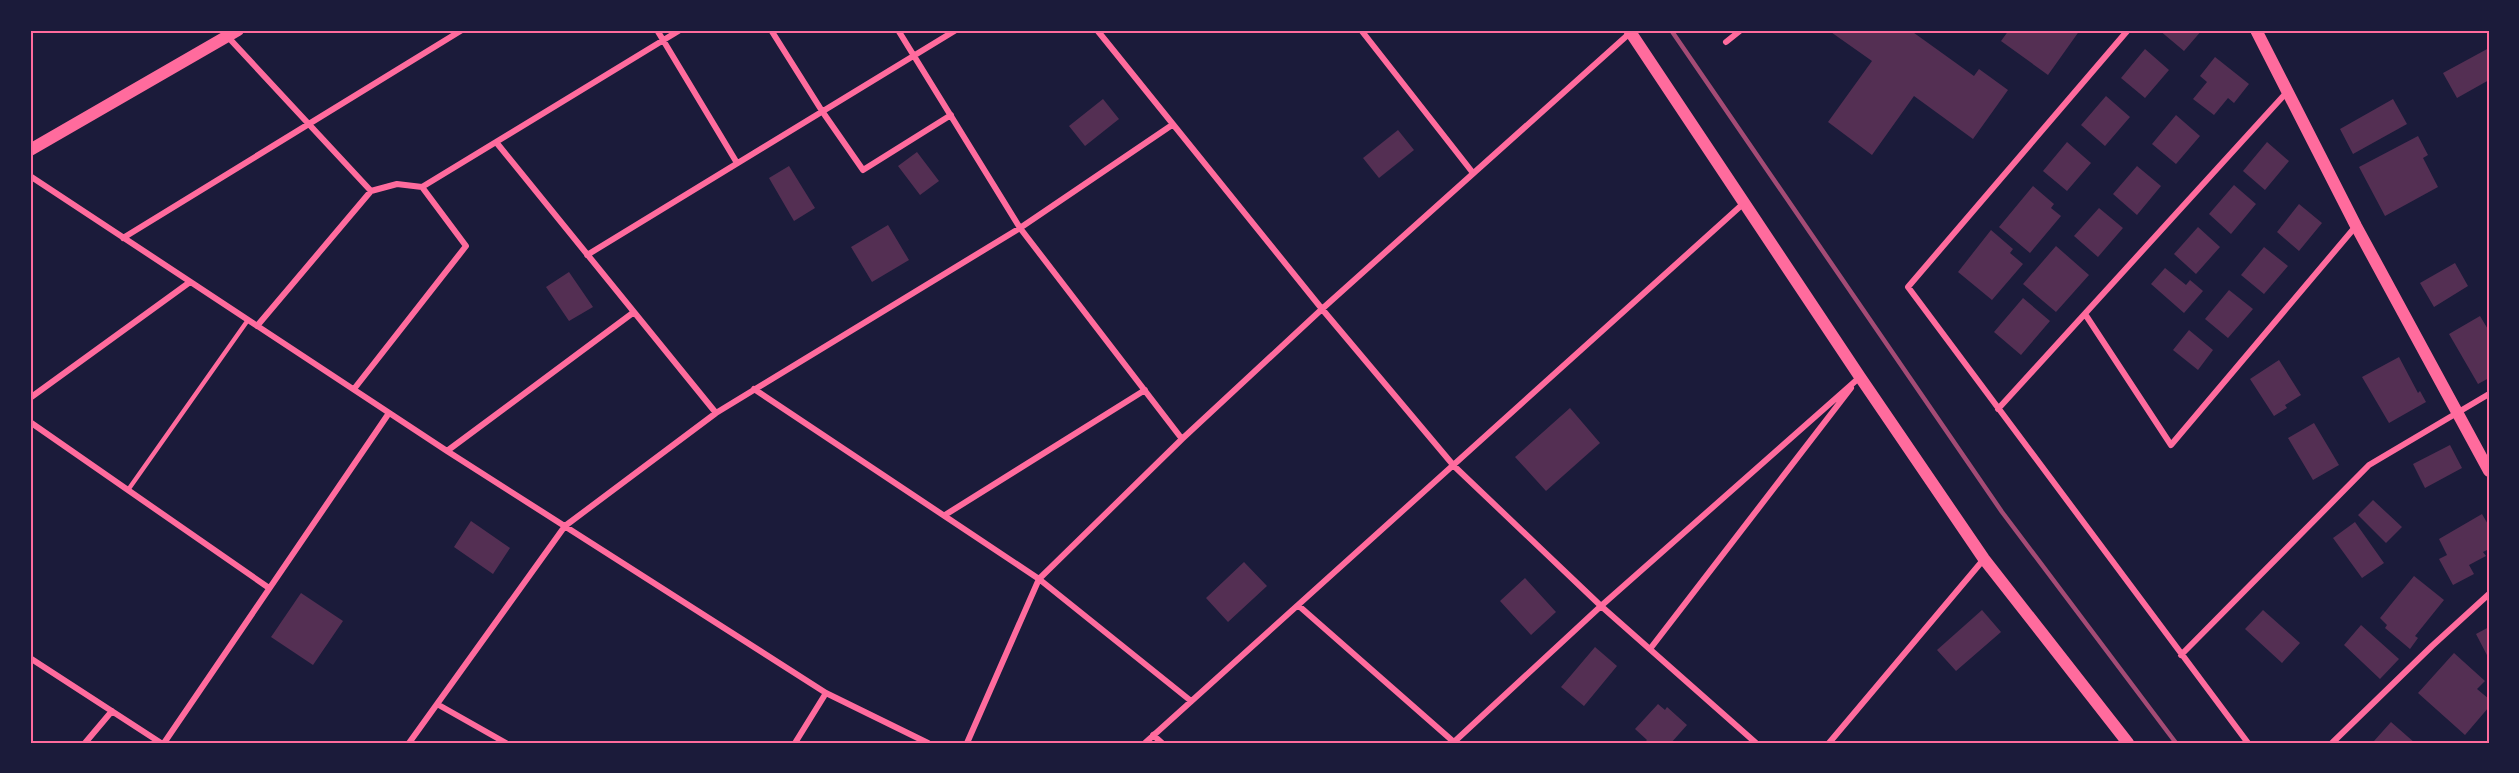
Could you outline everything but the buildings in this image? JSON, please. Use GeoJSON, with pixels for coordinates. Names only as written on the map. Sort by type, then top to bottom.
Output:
{"type":"FeatureCollection","features":[{"type":"Feature","properties":{"kind":"main road"},"geometry":{"type":"LineString","coordinates":[[2256,30],[2356,226],[2489,471]]}},
{"type":"Feature","properties":{"kind":"main road"},"geometry":{"type":"LineString","coordinates":[[1630,31],[1860,377],[1984,558],[2128,743]]}},
{"type":"Feature","properties":{"kind":"main road"},"geometry":{"type":"LineString","coordinates":[[30,150],[233,33]]}},
{"type":"Feature","properties":{"kind":"street"},"geometry":{"type":"LineString","coordinates":[[123,238],[462,30]]}},
{"type":"Feature","properties":{"kind":"street"},"geometry":{"type":"LineString","coordinates":[[657,30],[736,163]]}},
{"type":"Feature","properties":{"kind":"street"},"geometry":{"type":"LineString","coordinates":[[257,326],[371,191],[397,184],[422,187],[680,30]]}},
{"type":"Feature","properties":{"kind":"street"},"geometry":{"type":"LineString","coordinates":[[771,30],[822,111],[863,170],[951,115]]}},
{"type":"Feature","properties":{"kind":"street"},"geometry":{"type":"LineString","coordinates":[[898,30],[1020,228],[1182,439]]}},
{"type":"Feature","properties":{"kind":"street"},"geometry":{"type":"LineString","coordinates":[[588,255],[956,30]]}},
{"type":"Feature","properties":{"kind":"street"},"geometry":{"type":"LineString","coordinates":[[1097,30],[1322,309],[1454,466],[1602,606],[1756,743]]}},
{"type":"Feature","properties":{"kind":"street"},"geometry":{"type":"LineString","coordinates":[[1361,30],[1473,173]]}},
{"type":"Feature","properties":{"kind":"street"},"geometry":{"type":"LineString","coordinates":[[1726,42],[1741,30]]}},
{"type":"Feature","properties":{"kind":"street"},"geometry":{"type":"LineString","coordinates":[[2128,30],[1908,287],[2248,743]]}},
{"type":"Feature","properties":{"kind":"street"},"geometry":{"type":"LineString","coordinates":[[967,743],[1039,579],[1182,439],[1322,309],[1630,31]]}},
{"type":"Feature","properties":{"kind":"street"},"geometry":{"type":"LineString","coordinates":[[233,33],[308,124],[371,191]]}},
{"type":"Feature","properties":{"kind":"street"},"geometry":{"type":"LineString","coordinates":[[1998,409],[2288,91]]}},
{"type":"Feature","properties":{"kind":"street"},"geometry":{"type":"LineString","coordinates":[[409,743],[565,526],[716,413],[1020,228],[1172,125]]}},
{"type":"Feature","properties":{"kind":"street"},"geometry":{"type":"LineString","coordinates":[[496,142],[716,413]]}},
{"type":"Feature","properties":{"kind":"street"},"geometry":{"type":"LineString","coordinates":[[30,176],[447,451],[826,693],[928,743]]}},
{"type":"Feature","properties":{"kind":"street"},"geometry":{"type":"LineString","coordinates":[[354,389],[466,246],[422,187]]}},
{"type":"Feature","properties":{"kind":"street"},"geometry":{"type":"LineString","coordinates":[[1145,743],[1744,202]]}},
{"type":"Feature","properties":{"kind":"street"},"geometry":{"type":"LineString","coordinates":[[2085,314],[2171,445],[2356,226]]}},
{"type":"Feature","properties":{"kind":"street"},"geometry":{"type":"LineString","coordinates":[[30,398],[190,282]]}},
{"type":"Feature","properties":{"kind":"street"},"geometry":{"type":"LineString","coordinates":[[447,451],[634,312]]}},
{"type":"Feature","properties":{"kind":"street"},"geometry":{"type":"LineString","coordinates":[[1299,606],[1454,742],[1602,606],[1860,377]]}},
{"type":"Feature","properties":{"kind":"street"},"geometry":{"type":"LineString","coordinates":[[1650,649],[1860,377]]}},
{"type":"Feature","properties":{"kind":"street"},"geometry":{"type":"LineString","coordinates":[[754,388],[1039,579],[1191,701]]}},
{"type":"Feature","properties":{"kind":"street"},"geometry":{"type":"LineString","coordinates":[[945,515],[1145,390]]}},
{"type":"Feature","properties":{"kind":"street"},"geometry":{"type":"LineString","coordinates":[[2181,655],[2369,465],[2489,394]]}},
{"type":"Feature","properties":{"kind":"street"},"geometry":{"type":"LineString","coordinates":[[30,658],[162,743],[389,412]]}},
{"type":"Feature","properties":{"kind":"street"},"geometry":{"type":"LineString","coordinates":[[30,422],[270,588]]}},
{"type":"Feature","properties":{"kind":"street"},"geometry":{"type":"LineString","coordinates":[[1829,743],[1984,558]]}},
{"type":"Feature","properties":{"kind":"street"},"geometry":{"type":"LineString","coordinates":[[2332,743],[2489,594]]}},
{"type":"Feature","properties":{"kind":"street"},"geometry":{"type":"LineString","coordinates":[[795,743],[826,693]]}},
{"type":"Feature","properties":{"kind":"street"},"geometry":{"type":"LineString","coordinates":[[437,704],[506,743]]}},
{"type":"Feature","properties":{"kind":"street"},"geometry":{"type":"LineString","coordinates":[[85,743],[112,711]]}},
{"type":"Feature","properties":{"kind":"street"},"geometry":{"type":"LineString","coordinates":[[1153,735],[1162,743]]}},
{"type":"Feature","properties":{"kind":"lane"},"geometry":{"type":"LineString","coordinates":[[128,490],[248,320]]}},
{"type":"Feature","properties":{"kind":"railway"},"geometry":{"type":"LineString","coordinates":[[1671,30],[2002,512],[2176,743]]}}]}
